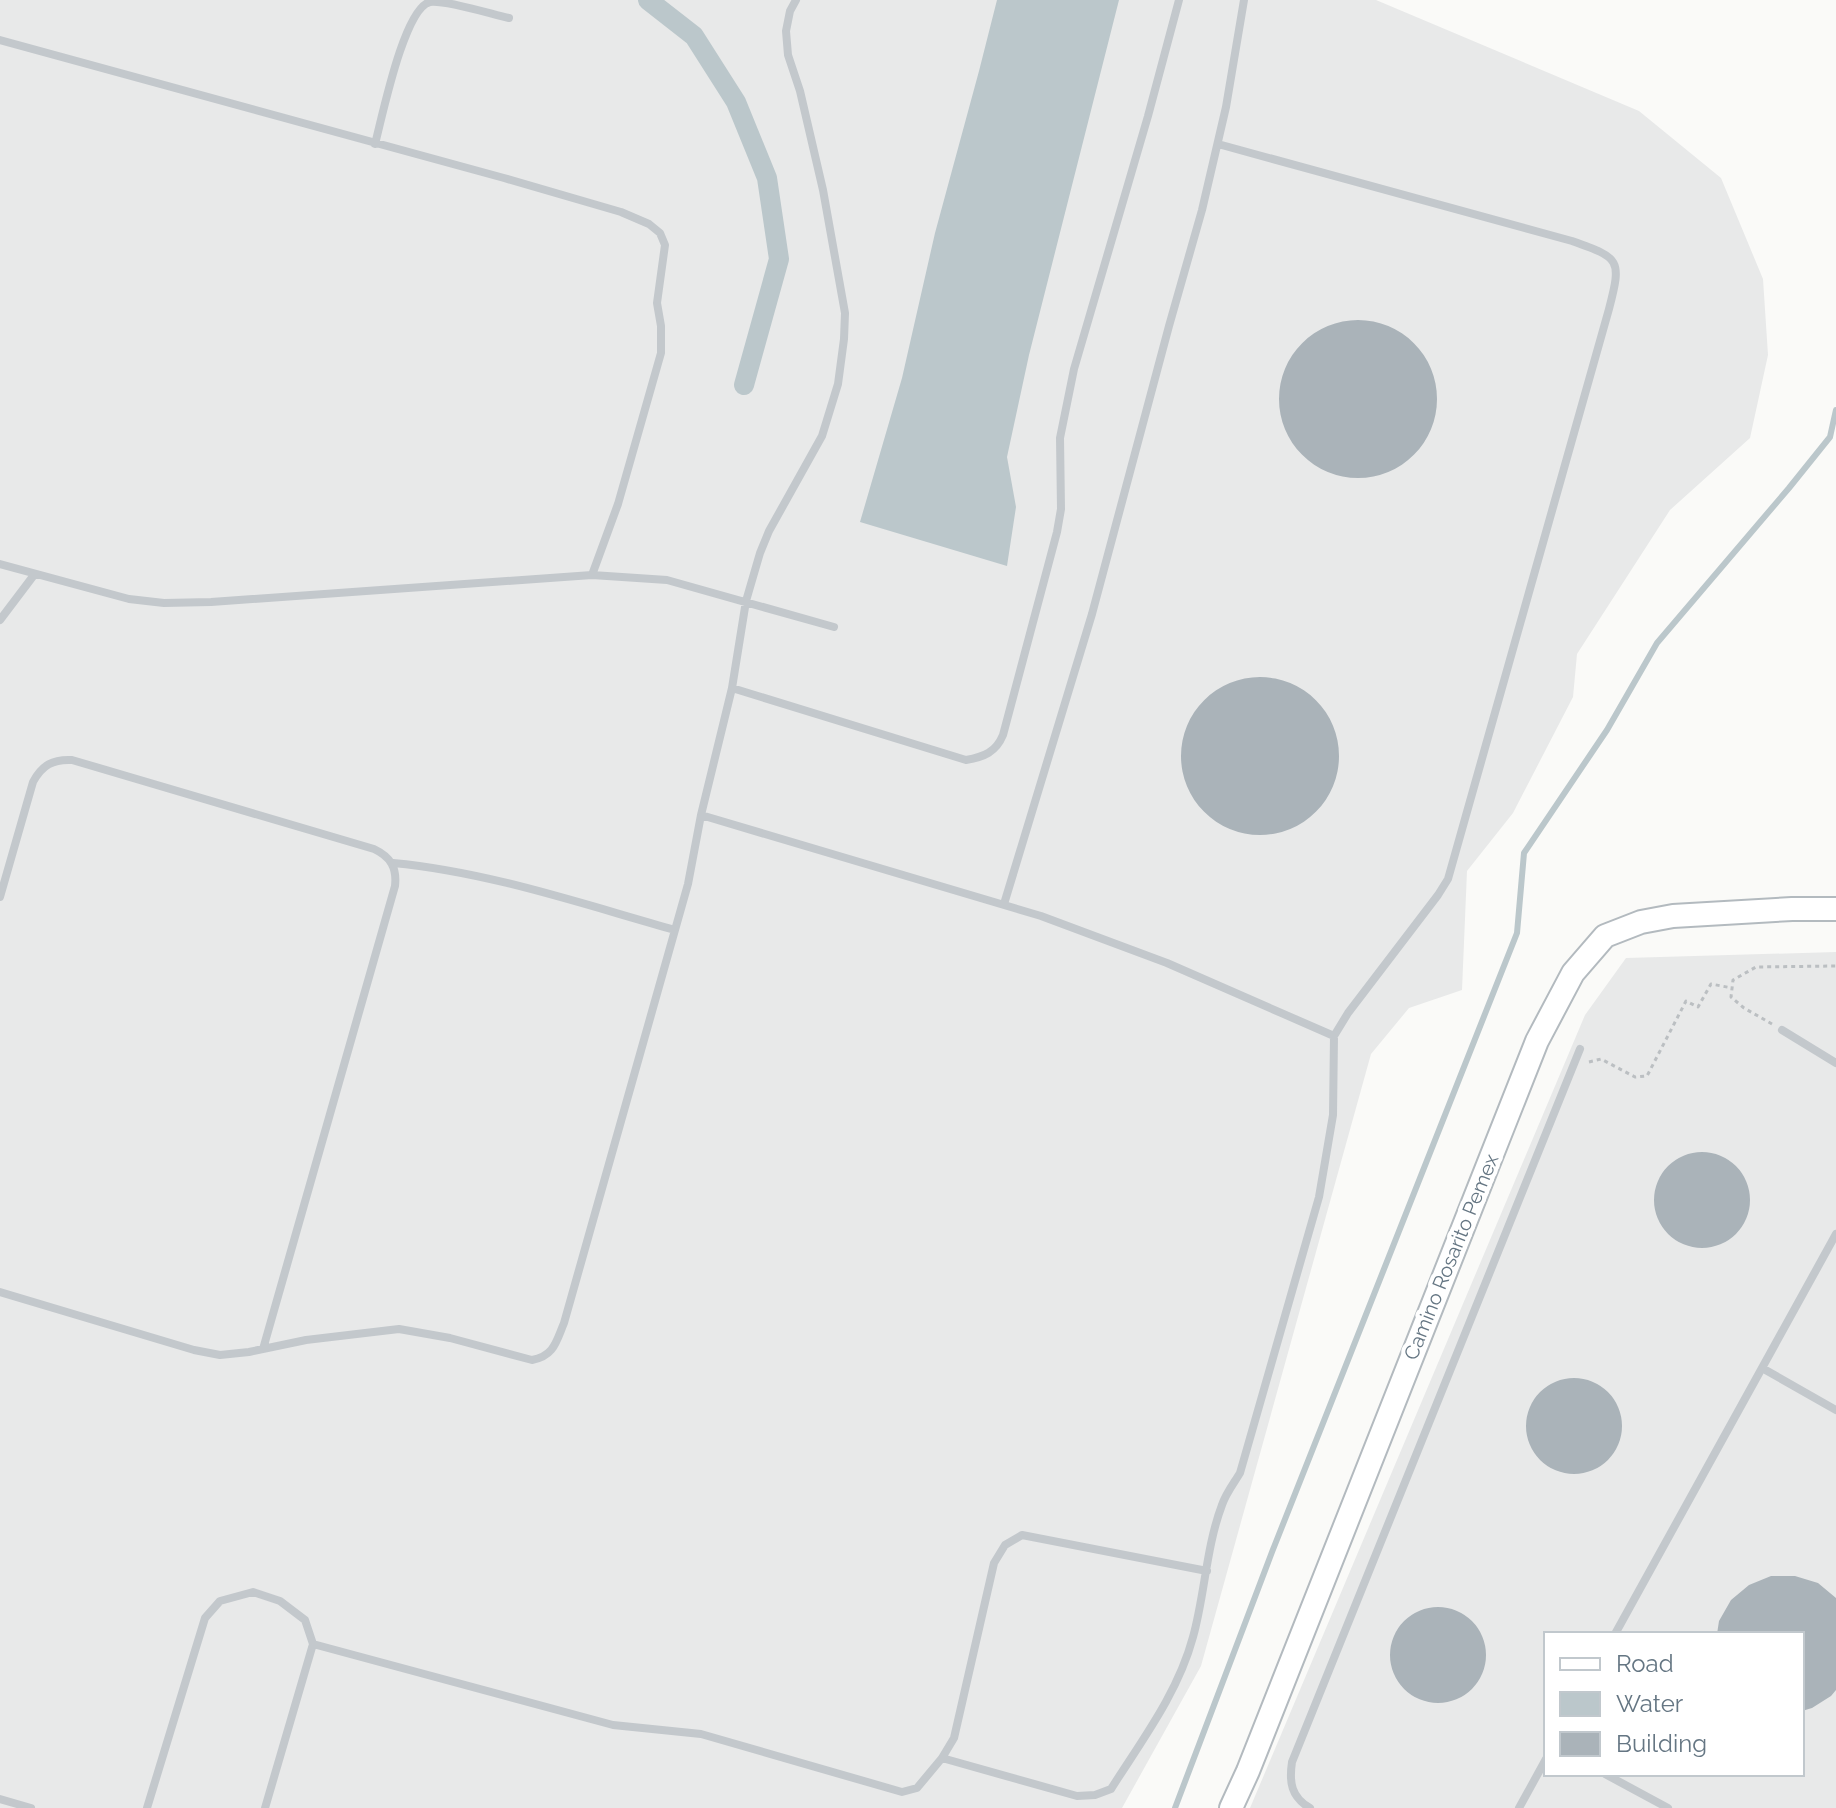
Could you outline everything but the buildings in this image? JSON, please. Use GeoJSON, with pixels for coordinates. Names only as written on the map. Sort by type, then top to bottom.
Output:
{"type":"FeatureCollection","features":[{"type":"Feature","properties":{"kind":"street","name":"Camino Rosarito Pemex"},"geometry":{"type":"LineString","coordinates":[[1231,1808],[1537,1041],[1573,973],[1605,936],[1641,922],[1673,916],[1836,909]]}},
{"type":"Feature","properties":{"kind":"lane"},"geometry":{"type":"LineString","coordinates":[[0,1292],[220,1355],[306,1340],[399,1329],[450,1338],[532,1360],[543,1358],[551,1351],[564,1323],[688,884],[701,815],[732,688],[746,601],[760,553],[822,436],[838,384],[845,313],[823,190],[800,91],[788,55],[786,31],[796,0]]}},
{"type":"Feature","properties":{"kind":"lane"},"geometry":{"type":"LineString","coordinates":[[732,688],[966,760],[986,755],[999,745],[1057,532],[1061,509],[1060,438],[1074,369],[1179,0]]}},
{"type":"Feature","properties":{"kind":"lane"},"geometry":{"type":"LineString","coordinates":[[1004,904],[1092,614],[1218,144],[1244,0]]}},
{"type":"Feature","properties":{"kind":"lane"},"geometry":{"type":"LineString","coordinates":[[375,144],[408,29],[421,7],[429,2],[442,2],[509,18]]}},
{"type":"Feature","properties":{"kind":"lane"},"geometry":{"type":"LineString","coordinates":[[0,40],[621,212],[649,224],[660,233],[665,245],[657,303],[661,353],[618,504],[592,575]]}},
{"type":"Feature","properties":{"kind":"lane"},"geometry":{"type":"LineString","coordinates":[[942,1758],[1077,1796],[1095,1795],[1111,1789],[1181,1673],[1193,1638],[1216,1524],[1223,1501],[1240,1473],[1319,1197],[1333,1115],[1334,1036],[1448,879],[1616,280],[1617,267],[1612,259],[1604,252],[1572,241],[1218,144]]}},
{"type":"Feature","properties":{"kind":"lane"},"geometry":{"type":"LineString","coordinates":[[0,564],[129,599],[164,603],[592,575],[667,580],[834,627]]}},
{"type":"Feature","properties":{"kind":"lane"},"geometry":{"type":"LineString","coordinates":[[0,620],[34,575]]}},
{"type":"Feature","properties":{"kind":"lane"},"geometry":{"type":"LineString","coordinates":[[0,897],[33,782],[48,763],[60,760],[72,760],[374,849],[385,854],[393,863],[395,886],[263,1349]]}},
{"type":"Feature","properties":{"kind":"lane"},"geometry":{"type":"LineString","coordinates":[[701,815],[1004,904],[1167,963],[1334,1036]]}},
{"type":"Feature","properties":{"kind":"lane"},"geometry":{"type":"LineString","coordinates":[[393,863],[432,867],[499,881],[675,930]]}},
{"type":"Feature","properties":{"kind":"lane"},"geometry":{"type":"LineString","coordinates":[[1782,1030],[1836,1063]]}},
{"type":"Feature","properties":{"kind":"lane"},"geometry":{"type":"LineString","coordinates":[[1310,1808],[1300,1803],[1293,1792],[1290,1778],[1292,1762],[1580,1049]]}},
{"type":"Feature","properties":{"kind":"lane"},"geometry":{"type":"LineString","coordinates":[[1616,1632],[1836,1234]]}},
{"type":"Feature","properties":{"kind":"lane"},"geometry":{"type":"LineString","coordinates":[[1762,1368],[1836,1410]]}},
{"type":"Feature","properties":{"kind":"lane"},"geometry":{"type":"LineString","coordinates":[[313,1644],[613,1725],[701,1734],[902,1792],[917,1788],[954,1738],[994,1563],[1005,1545],[1022,1535],[1207,1571]]}},
{"type":"Feature","properties":{"kind":"lane"},"geometry":{"type":"LineString","coordinates":[[147,1808],[205,1618],[220,1601],[253,1592],[280,1601],[305,1620],[313,1644],[265,1808]]}},
{"type":"Feature","properties":{"kind":"lane"},"geometry":{"type":"LineString","coordinates":[[1519,1808],[1544,1763]]}},
{"type":"Feature","properties":{"kind":"lane"},"geometry":{"type":"LineString","coordinates":[[1609,1776],[1668,1808]]}},
{"type":"Feature","properties":{"kind":"lane"},"geometry":{"type":"LineString","coordinates":[[0,1799],[31,1808]]}},
{"type":"Feature","properties":{"kind":"path"},"geometry":{"type":"LineString","coordinates":[[1782,1030],[1731,997],[1733,980],[1756,967],[1836,966]]}},
{"type":"Feature","properties":{"kind":"path"},"geometry":{"type":"LineString","coordinates":[[1573,1065],[1601,1059],[1635,1077],[1647,1076],[1686,1001],[1698,1007],[1711,984],[1732,988]]}},
{"type":"Feature","properties":{"kind":"shaded area"},"geometry":{"type":"Polygon","coordinates":[[[0,0],[1376,0],[1639,111],[1721,178],[1763,279],[1768,355],[1750,438],[1670,510],[1577,654],[1573,697],[1513,813],[1467,871],[1462,990],[1409,1008],[1371,1054],[1201,1666],[1122,1808],[0,1808],[0,0]]]}},
{"type":"Feature","properties":{"kind":"shaded area"},"geometry":{"type":"Polygon","coordinates":[[[1836,952],[1836,1808],[1250,1808],[1585,1015],[1626,958],[1836,952]]]}},
{"type":"Feature","properties":{"kind":"water"},"geometry":{"type":"Polygon","coordinates":[[[997,0],[1119,0],[1029,355],[1007,457],[1016,507],[1007,566],[860,522],[902,378],[935,233],[997,0]]]}},
{"type":"Feature","properties":{"kind":"waterway"},"geometry":{"type":"LineString","coordinates":[[648,0],[694,36],[736,102],[767,178],[779,259],[744,385]]}},
{"type":"Feature","properties":{"kind":"waterway"},"geometry":{"type":"LineString","coordinates":[[1175,1808],[1272,1552],[1517,933],[1524,853],[1607,730],[1657,643],[1830,437],[1836,410]]}}]}
